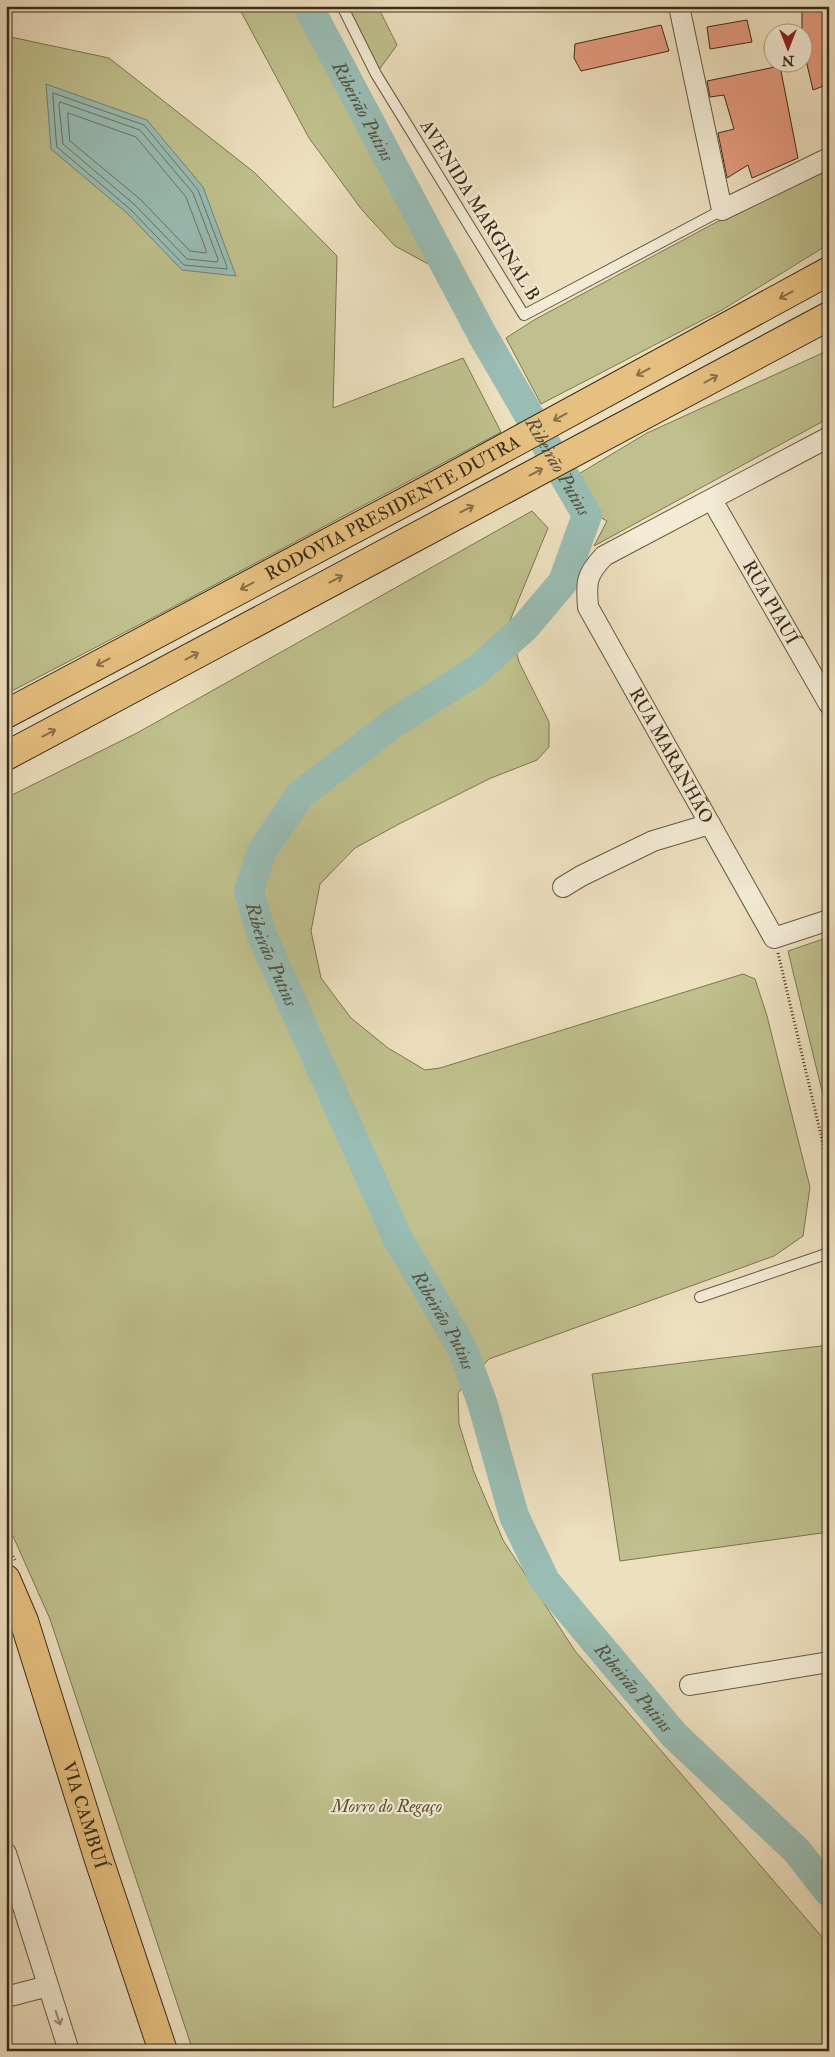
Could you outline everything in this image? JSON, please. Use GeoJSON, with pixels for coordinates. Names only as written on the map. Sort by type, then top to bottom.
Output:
{"type":"FeatureCollection","features":[{"type":"Feature","properties":{"kind":"main road","name":"RODOVIA PRESIDENTE DUTRA"},"geometry":{"type":"LineString","coordinates":[[6,714],[484,459],[829,271]]}},
{"type":"Feature","properties":{"kind":"main road","name":"RODOVIA PRESIDENTE DUTRA"},"geometry":{"type":"LineString","coordinates":[[6,756],[829,316]]}},
{"type":"Feature","properties":{"kind":"main road"},"geometry":{"type":"LineString","coordinates":[[800,332],[829,322]]}},
{"type":"Feature","properties":{"kind":"main road","name":"VIA CAMBUÍ"},"geometry":{"type":"LineString","coordinates":[[6,1579],[24,1621],[110,1896],[163,2051]]}},
{"type":"Feature","properties":{"kind":"street"},"geometry":{"type":"LineString","coordinates":[[679,6],[722,210],[829,158]]}},
{"type":"Feature","properties":{"kind":"street"},"geometry":{"type":"LineString","coordinates":[[712,500],[829,437]]}},
{"type":"Feature","properties":{"kind":"street","name":"RUA MARANHÃO"},"geometry":{"type":"LineString","coordinates":[[712,500],[604,556],[591,570],[586,584],[588,606],[774,938]]}},
{"type":"Feature","properties":{"kind":"street","name":"RUA PIAUÍ"},"geometry":{"type":"LineString","coordinates":[[712,500],[829,704]]}},
{"type":"Feature","properties":{"kind":"street"},"geometry":{"type":"LineString","coordinates":[[563,887],[581,876],[654,841],[710,824]]}},
{"type":"Feature","properties":{"kind":"street"},"geometry":{"type":"LineString","coordinates":[[774,938],[829,920]]}},
{"type":"Feature","properties":{"kind":"street"},"geometry":{"type":"LineString","coordinates":[[690,1685],[829,1662]]}},
{"type":"Feature","properties":{"kind":"street"},"geometry":{"type":"LineString","coordinates":[[6,1853],[69,2051]]}},
{"type":"Feature","properties":{"kind":"street"},"geometry":{"type":"LineString","coordinates":[[6,1997],[48,1986]]}},
{"type":"Feature","properties":{"kind":"lane","name":"AVENIDA MARGINAL B"},"geometry":{"type":"LineString","coordinates":[[342,6],[376,74],[524,315],[722,210]]}},
{"type":"Feature","properties":{"kind":"lane"},"geometry":{"type":"LineString","coordinates":[[700,1297],[829,1253]]}},
{"type":"Feature","properties":{"kind":"path"},"geometry":{"type":"LineString","coordinates":[[774,938],[829,1169]]}},
{"type":"Feature","properties":{"kind":"green space"},"geometry":{"type":"Polygon","coordinates":[[[238,6],[308,6],[452,277],[395,246],[362,210],[309,138],[238,6]]]}},
{"type":"Feature","properties":{"kind":"green space"},"geometry":{"type":"Polygon","coordinates":[[[342,6],[383,6],[380,11],[397,45],[376,74],[342,6]]]}},
{"type":"Feature","properties":{"kind":"green space"},"geometry":{"type":"Polygon","coordinates":[[[6,36],[109,58],[255,173],[337,256],[333,408],[463,358],[501,432],[6,694],[6,36]]]}},
{"type":"Feature","properties":{"kind":"green space"},"geometry":{"type":"Polygon","coordinates":[[[829,166],[829,244],[722,310],[541,404],[506,338],[534,320],[711,225],[829,166]]]}},
{"type":"Feature","properties":{"kind":"green space"},"geometry":{"type":"Polygon","coordinates":[[[829,350],[829,418],[594,546],[607,521],[594,514],[572,478],[647,433],[829,350]]]}},
{"type":"Feature","properties":{"kind":"green space","name":"Morro do Regaço"},"geometry":{"type":"Polygon","coordinates":[[[532,511],[548,528],[509,623],[519,662],[549,722],[549,747],[537,760],[491,778],[355,848],[320,884],[311,931],[321,978],[351,1018],[388,1048],[425,1070],[440,1068],[743,974],[755,979],[767,1016],[810,1187],[803,1236],[774,1256],[489,1359],[458,1393],[459,1424],[474,1472],[503,1540],[575,1651],[829,1945],[829,2051],[193,2051],[50,1619],[13,1536],[6,1526],[6,798],[137,733],[532,511]]]}},
{"type":"Feature","properties":{"kind":"green space"},"geometry":{"type":"Polygon","coordinates":[[[829,937],[829,1120],[788,951],[829,937]]]}},
{"type":"Feature","properties":{"kind":"green space"},"geometry":{"type":"Polygon","coordinates":[[[829,1345],[829,1532],[620,1561],[592,1374],[829,1345]]]}},
{"type":"Feature","properties":{"kind":"water"},"geometry":{"type":"Polygon","coordinates":[[[46,84],[147,120],[203,187],[236,276],[182,270],[127,213],[51,149],[46,84]]]}},
{"type":"Feature","properties":{"kind":"building"},"geometry":{"type":"Polygon","coordinates":[[[802,6],[829,6],[829,84],[813,90],[809,72],[812,72],[812,22],[802,22],[802,6]]]}},
{"type":"Feature","properties":{"kind":"building"},"geometry":{"type":"Polygon","coordinates":[[[747,20],[752,42],[710,49],[707,27],[747,20]]]}},
{"type":"Feature","properties":{"kind":"building"},"geometry":{"type":"Polygon","coordinates":[[[661,25],[669,51],[581,71],[574,58],[575,44],[661,25]]]}},
{"type":"Feature","properties":{"kind":"building"},"geometry":{"type":"Polygon","coordinates":[[[762,70],[762,72],[781,72],[798,158],[752,178],[748,165],[727,178],[718,133],[734,129],[724,95],[710,97],[707,81],[762,70]]]}},
{"type":"Feature","properties":{"kind":"waterway","name":"Ribeirão Putins"},"geometry":{"type":"LineString","coordinates":[[308,6],[483,336],[587,515],[563,582],[525,627],[477,670],[392,724],[300,795],[262,851],[249,891],[262,936],[398,1239],[462,1348],[482,1402],[514,1516],[545,1581],[674,1735],[797,1851],[829,1892]]}}]}
